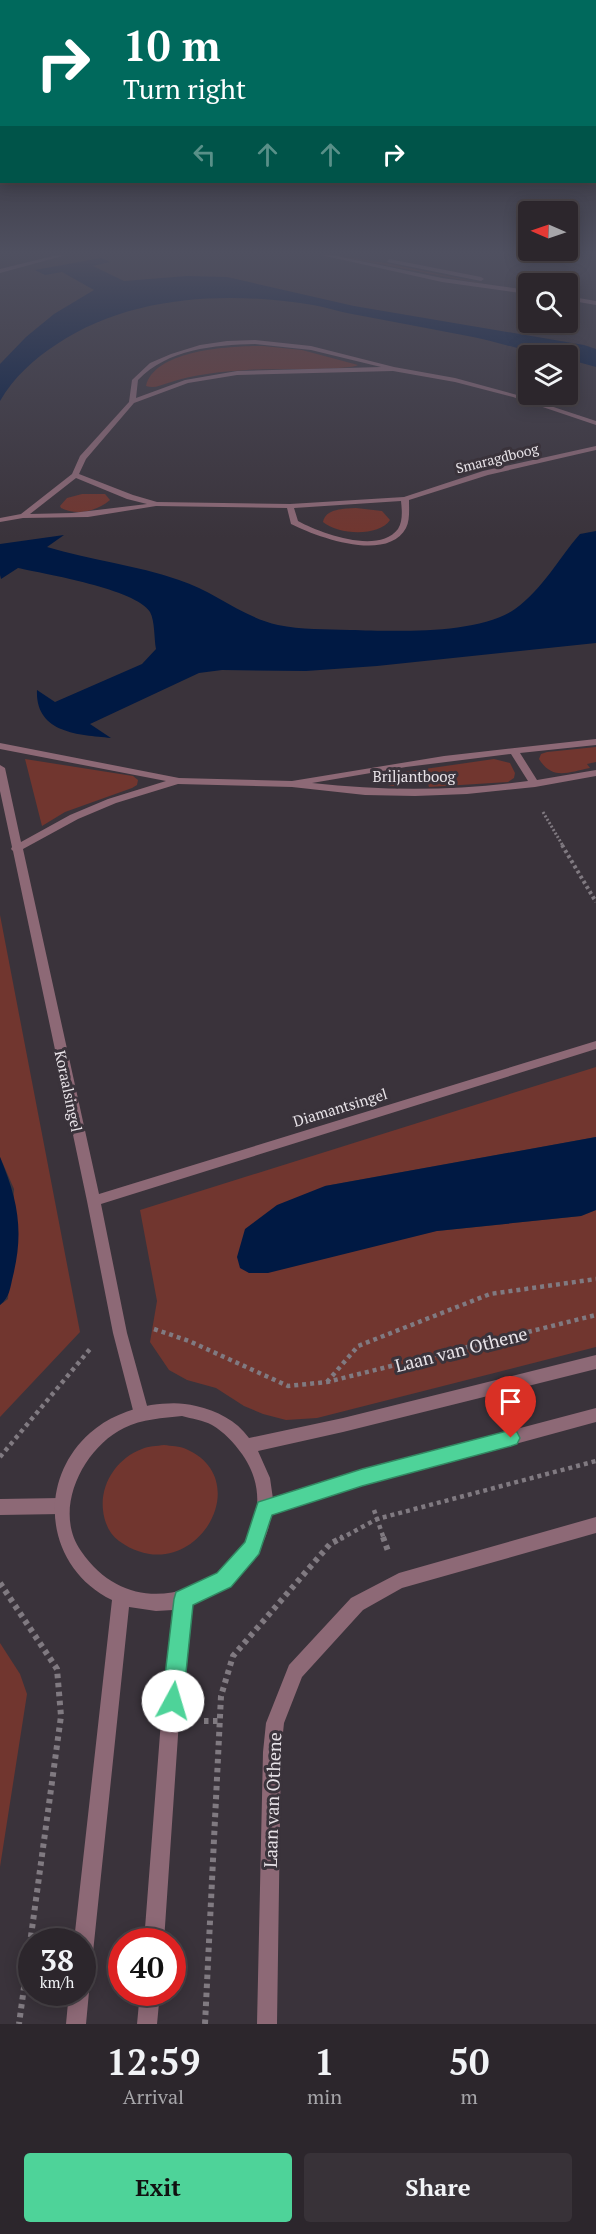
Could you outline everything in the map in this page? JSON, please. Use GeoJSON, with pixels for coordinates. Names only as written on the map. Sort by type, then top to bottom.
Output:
{"type":"FeatureCollection","features":[{"type":"Feature","properties":{"kind":"street"},"geometry":{"type":"LineString","coordinates":[[132,402],[135,380],[153,363],[187,349]]}},
{"type":"Feature","properties":{"kind":"street"},"geometry":{"type":"LineString","coordinates":[[317,349],[350,356],[393,369],[455,380],[515,396],[596,423]]}},
{"type":"Feature","properties":{"kind":"street"},"geometry":{"type":"LineString","coordinates":[[23,516],[75,475],[83,458],[132,402],[187,381],[237,373],[393,369]]}},
{"type":"Feature","properties":{"kind":"street","name":"Smaragdboog"},"geometry":{"type":"LineString","coordinates":[[0,520],[23,516],[59,518],[86,516],[157,504],[290,506],[405,499],[486,472],[596,448]]}},
{"type":"Feature","properties":{"kind":"street","name":"Smaragdboog"},"geometry":{"type":"LineString","coordinates":[[75,475],[130,497],[157,504]]}},
{"type":"Feature","properties":{"kind":"street"},"geometry":{"type":"LineString","coordinates":[[290,506],[294,522],[310,532],[352,542],[370,543],[391,538],[400,531],[405,520],[405,499]]}},
{"type":"Feature","properties":{"kind":"street","name":"Briljantboog"},"geometry":{"type":"LineString","coordinates":[[292,784],[368,768],[596,742]]}},
{"type":"Feature","properties":{"kind":"street","name":"Briljantboog"},"geometry":{"type":"LineString","coordinates":[[0,746],[179,781],[292,784],[388,793],[457,792],[535,784],[596,773]]}},
{"type":"Feature","properties":{"kind":"street"},"geometry":{"type":"LineString","coordinates":[[514,750],[535,784]]}},
{"type":"Feature","properties":{"kind":"street","name":"Koraalsingel"},"geometry":{"type":"LineString","coordinates":[[0,768],[94,1201],[120,1332],[141,1413]]}},
{"type":"Feature","properties":{"kind":"street","name":"Briljantboog"},"geometry":{"type":"LineString","coordinates":[[16,849],[74,816],[112,801],[179,781]]}},
{"type":"Feature","properties":{"kind":"street","name":"Diamantsingel"},"geometry":{"type":"LineString","coordinates":[[94,1201],[596,1045]]}},
{"type":"Feature","properties":{"kind":"street"},"geometry":{"type":"LineString","coordinates":[[248,1446],[343,1425],[596,1362]]}},
{"type":"Feature","properties":{"kind":"street"},"geometry":{"type":"LineString","coordinates":[[182,1409],[219,1421],[248,1446],[262,1475],[265,1509],[253,1547],[224,1580],[183,1599],[151,1602],[121,1596],[99,1585],[82,1569],[70,1550],[63,1528],[61,1506],[69,1475],[86,1448],[111,1426],[141,1413],[182,1409]]}},
{"type":"Feature","properties":{"kind":"street"},"geometry":{"type":"LineString","coordinates":[[265,1509],[362,1478],[596,1415]]}},
{"type":"Feature","properties":{"kind":"street"},"geometry":{"type":"LineString","coordinates":[[0,1507],[61,1506]]}},
{"type":"Feature","properties":{"kind":"street","name":"Laan van Othene"},"geometry":{"type":"LineString","coordinates":[[267,2024],[273,1743],[275,1724],[296,1671],[357,1604],[399,1581],[596,1525]]}},
{"type":"Feature","properties":{"kind":"street"},"geometry":{"type":"LineString","coordinates":[[86,1928],[121,1596]]}},
{"type":"Feature","properties":{"kind":"street"},"geometry":{"type":"LineString","coordinates":[[155,1928],[170,1721],[183,1599]]}},
{"type":"Feature","properties":{"kind":"street"},"geometry":{"type":"LineString","coordinates":[[76,2024],[78,2006]]}},
{"type":"Feature","properties":{"kind":"street"},"geometry":{"type":"LineString","coordinates":[[147,2024],[149,2006]]}},
{"type":"Feature","properties":{"kind":"path"},"geometry":{"type":"LineString","coordinates":[[535,784],[537,802],[596,902]]}},
{"type":"Feature","properties":{"kind":"path"},"geometry":{"type":"LineString","coordinates":[[327,1382],[358,1346],[490,1294],[596,1279]]}},
{"type":"Feature","properties":{"kind":"path","name":"Laan van Othene"},"geometry":{"type":"LineString","coordinates":[[0,1457],[96,1342],[120,1332],[148,1327],[189,1341],[288,1386],[327,1382],[596,1315]]}},
{"type":"Feature","properties":{"kind":"path"},"geometry":{"type":"LineString","coordinates":[[205,2024],[221,1696],[233,1656],[330,1544],[377,1519],[596,1461]]}},
{"type":"Feature","properties":{"kind":"path"},"geometry":{"type":"LineString","coordinates":[[0,1583],[57,1669],[61,1716],[19,2024]]}},
{"type":"Feature","properties":{"kind":"shaded area"},"geometry":{"type":"Polygon","coordinates":[[[212,349],[297,349],[358,365],[340,368],[257,369],[207,374],[155,387],[146,386],[152,374],[164,364],[197,352],[212,349]]]}},
{"type":"Feature","properties":{"kind":"shaded area"},"geometry":{"type":"Polygon","coordinates":[[[82,494],[105,494],[110,500],[87,511],[74,512],[61,508],[60,506],[67,498],[82,494]]]}},
{"type":"Feature","properties":{"kind":"shaded area"},"geometry":{"type":"Polygon","coordinates":[[[356,508],[382,511],[390,520],[385,526],[368,532],[338,530],[323,522],[325,517],[332,512],[356,508]]]}},
{"type":"Feature","properties":{"kind":"shaded area"},"geometry":{"type":"Polygon","coordinates":[[[596,747],[596,762],[587,764],[590,768],[555,773],[544,766],[539,759],[541,754],[547,752],[596,747]]]}},
{"type":"Feature","properties":{"kind":"shaded area"},"geometry":{"type":"Polygon","coordinates":[[[25,759],[133,776],[138,780],[137,785],[65,812],[42,826],[25,759]]]}},
{"type":"Feature","properties":{"kind":"shaded area"},"geometry":{"type":"Polygon","coordinates":[[[494,759],[510,763],[515,773],[514,778],[508,782],[429,787],[428,784],[399,784],[399,787],[388,785],[384,781],[385,777],[390,774],[494,759]]]}},
{"type":"Feature","properties":{"kind":"shaded area"},"geometry":{"type":"Polygon","coordinates":[[[0,915],[80,1332],[0,1417],[0,1305],[8,1299],[14,1189],[0,1157],[0,915]]]}},
{"type":"Feature","properties":{"kind":"shaded area"},"geometry":{"type":"Polygon","coordinates":[[[596,1067],[596,1137],[325,1186],[437,1231],[581,1216],[596,1210],[596,1347],[317,1418],[286,1420],[244,1406],[216,1388],[187,1380],[169,1370],[150,1342],[157,1301],[140,1210],[596,1067]]]}},
{"type":"Feature","properties":{"kind":"shaded area"},"geometry":{"type":"Polygon","coordinates":[[[164,1445],[186,1449],[207,1464],[217,1484],[216,1506],[207,1526],[191,1543],[170,1553],[146,1553],[119,1541],[110,1531],[104,1514],[104,1491],[112,1473],[125,1459],[144,1448],[164,1445]]]}},
{"type":"Feature","properties":{"kind":"shaded area"},"geometry":{"type":"Polygon","coordinates":[[[0,1643],[20,1674],[27,1694],[0,1867],[0,1643]]]}},
{"type":"Feature","properties":{"kind":"water"},"geometry":{"type":"Polygon","coordinates":[[[14,349],[49,349],[18,376],[0,401],[0,364],[14,349]]]}},
{"type":"Feature","properties":{"kind":"water"},"geometry":{"type":"Polygon","coordinates":[[[578,349],[596,349],[596,367],[578,362],[578,349]]]}},
{"type":"Feature","properties":{"kind":"water"},"geometry":{"type":"Polygon","coordinates":[[[596,531],[596,643],[377,666],[306,671],[222,670],[199,673],[90,724],[111,738],[73,733],[51,723],[43,715],[38,704],[37,690],[55,702],[142,664],[156,649],[154,625],[150,612],[127,596],[68,578],[18,568],[1,579],[0,575],[0,544],[64,535],[47,547],[179,580],[252,616],[278,625],[323,629],[435,630],[480,623],[515,609],[542,583],[580,534],[596,531]]]}},
{"type":"Feature","properties":{"kind":"water"},"geometry":{"type":"Polygon","coordinates":[[[596,1137],[596,1210],[581,1216],[437,1231],[268,1273],[249,1273],[240,1268],[237,1257],[245,1229],[277,1205],[325,1186],[596,1137]]]}},
{"type":"Feature","properties":{"kind":"water"},"geometry":{"type":"Polygon","coordinates":[[[0,1157],[15,1202],[18,1244],[8,1295],[0,1305],[0,1157]]]}},
{"type":"Feature","properties":{"kind":"route"},"geometry":{"type":"LineString","coordinates":[[173,1701],[183,1599],[224,1580],[253,1547],[265,1509],[362,1478],[511,1438]]}}]}
